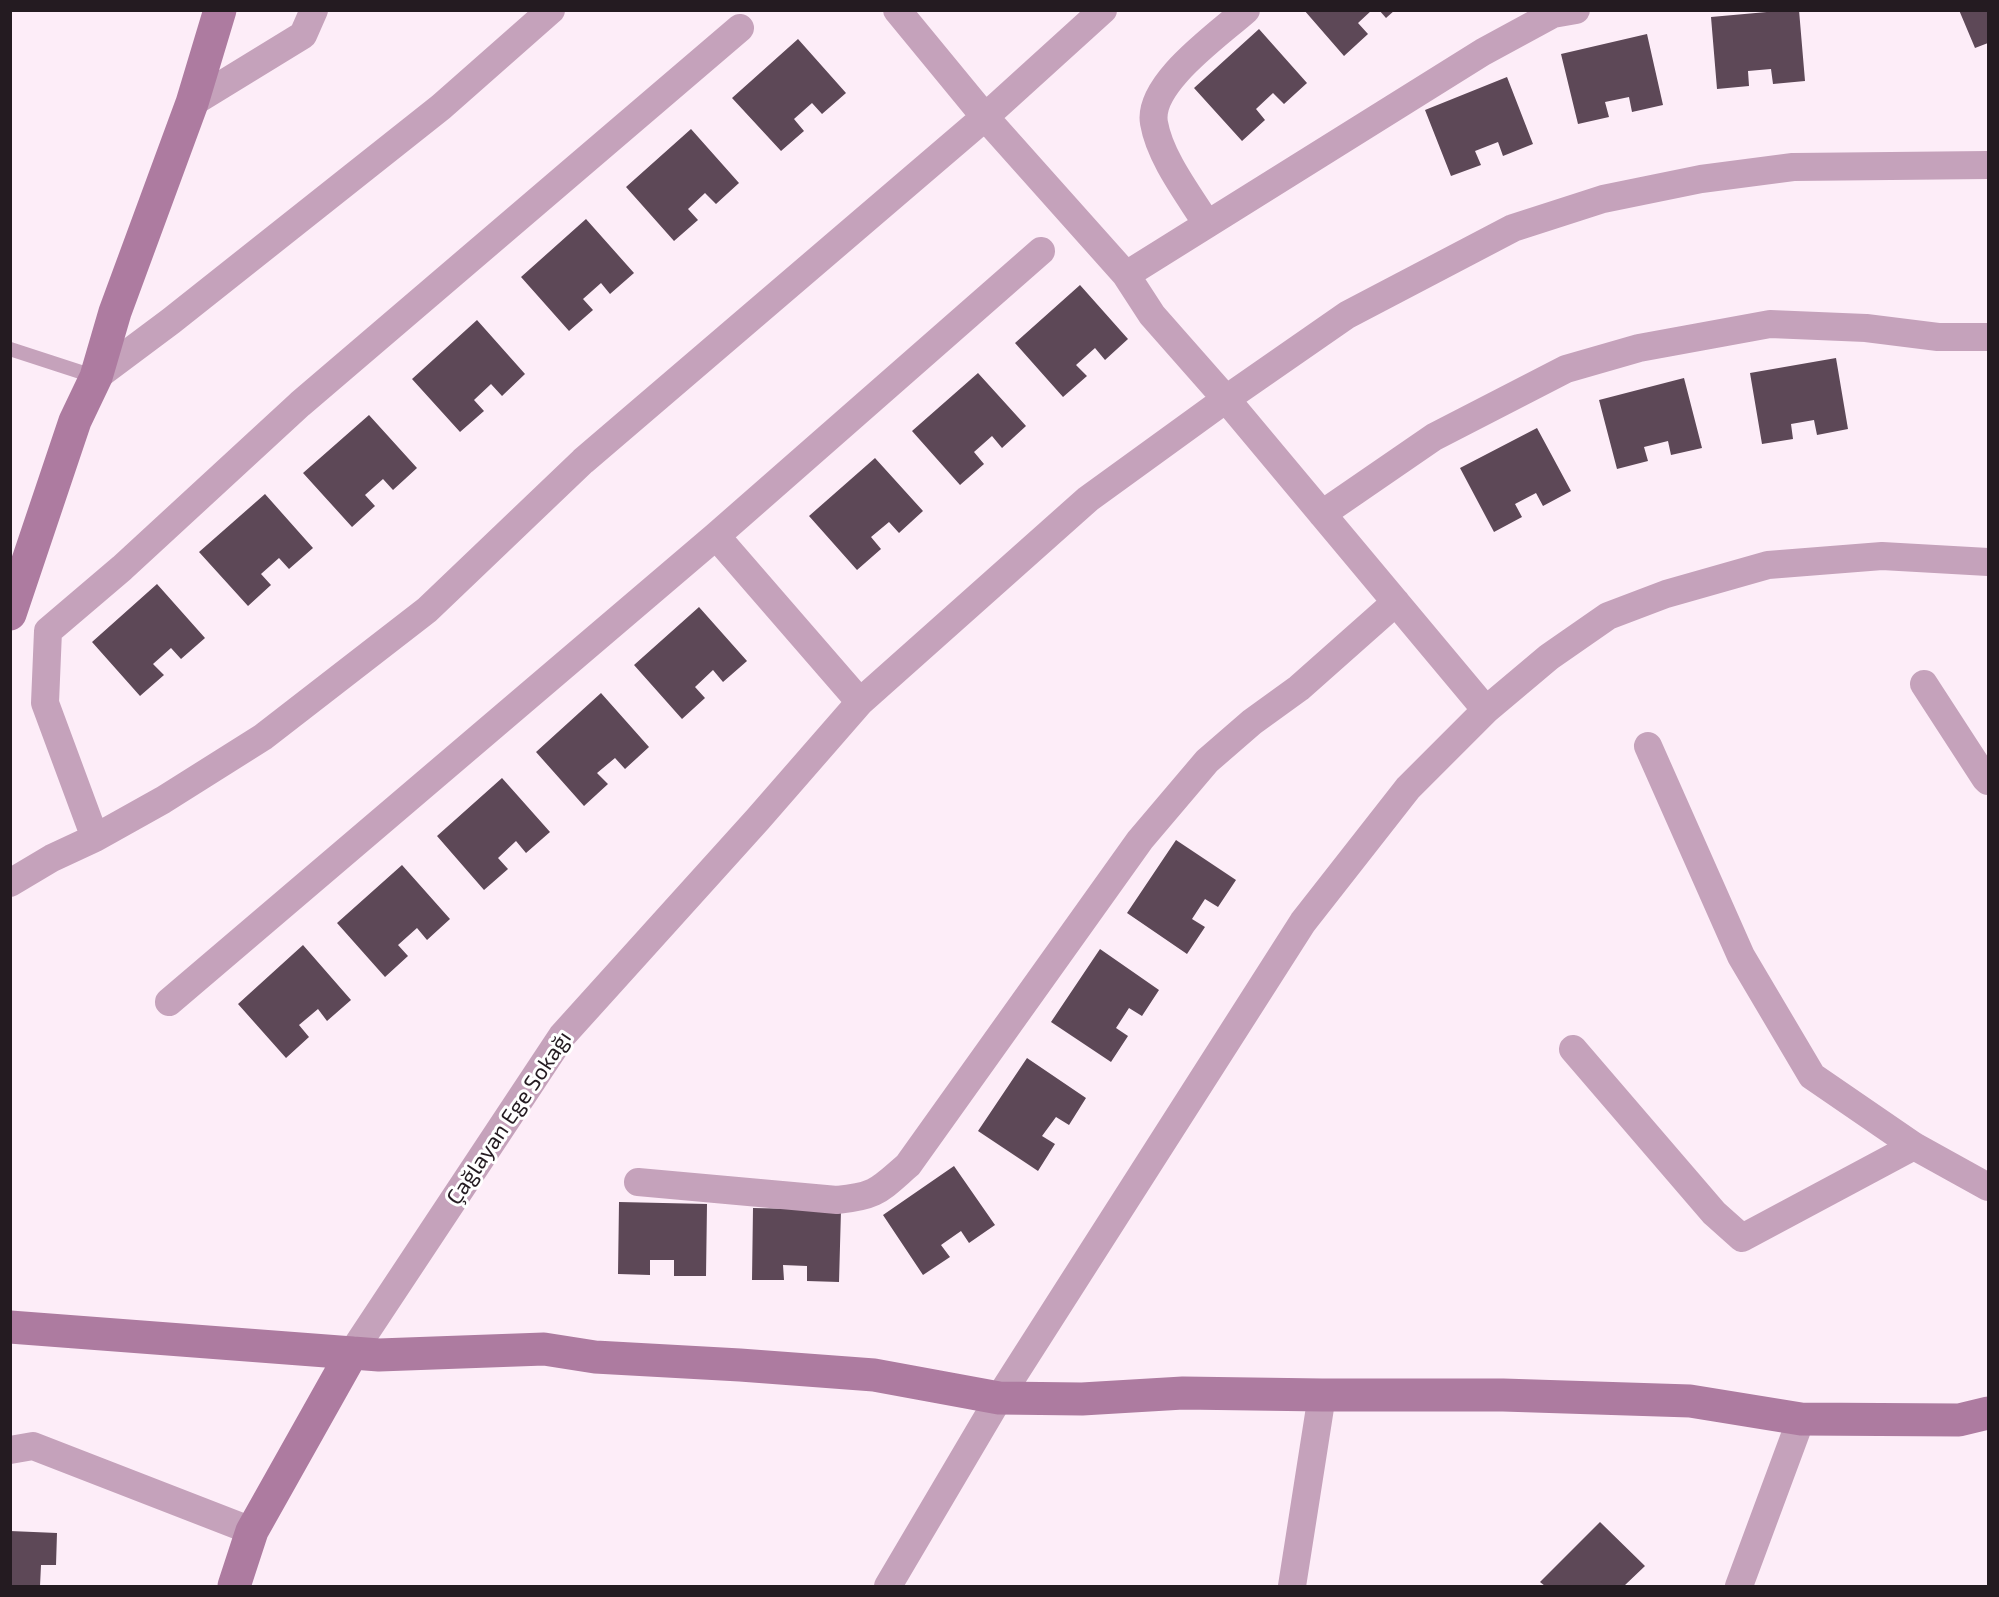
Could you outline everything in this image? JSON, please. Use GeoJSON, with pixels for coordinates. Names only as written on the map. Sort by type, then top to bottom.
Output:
{"type":"FeatureCollection","features":[{"type":"Feature","properties":{"kind":"street"},"geometry":{"type":"LineString","coordinates":[[10,614],[75,421],[96,377],[115,312],[192,103],[220,10]]}},
{"type":"Feature","properties":{"kind":"street"},"geometry":{"type":"LineString","coordinates":[[192,103],[303,35],[314,10]]}},
{"type":"Feature","properties":{"kind":"street"},"geometry":{"type":"LineString","coordinates":[[96,377],[171,321],[441,107],[551,10]]}},
{"type":"Feature","properties":{"kind":"street"},"geometry":{"type":"LineString","coordinates":[[897,10],[985,117],[1126,275],[1152,315],[1226,399],[1486,710]]}},
{"type":"Feature","properties":{"kind":"street"},"geometry":{"type":"LineString","coordinates":[[10,883],[52,858],[163,800],[263,737],[427,610],[584,461],[985,117],[1103,10]]}},
{"type":"Feature","properties":{"kind":"street"},"geometry":{"type":"LineString","coordinates":[[1207,224],[1164,153],[1154,122],[1157,99],[1173,74],[1246,10]]}},
{"type":"Feature","properties":{"kind":"street"},"geometry":{"type":"LineString","coordinates":[[1126,275],[1483,52],[1553,14],[1576,10]]}},
{"type":"Feature","properties":{"kind":"street"},"geometry":{"type":"LineString","coordinates":[[94,838],[45,703],[48,632],[122,568],[300,404],[740,28]]}},
{"type":"Feature","properties":{"kind":"street","name":"Çağlayan Ege Sokağı"},"geometry":{"type":"LineString","coordinates":[[234,1587],[252,1531],[352,1353],[562,1035],[758,819],[860,702],[1088,499],[1347,315],[1513,228],[1603,199],[1701,179],[1793,167],[1989,165]]}},
{"type":"Feature","properties":{"kind":"street"},"geometry":{"type":"LineString","coordinates":[[169,1002],[716,536],[1041,250]]}},
{"type":"Feature","properties":{"kind":"street"},"geometry":{"type":"LineString","coordinates":[[1322,514],[1434,436],[1566,369],[1639,348],[1770,324],[1866,327],[1938,337],[1989,337]]}},
{"type":"Feature","properties":{"kind":"street"},"geometry":{"type":"LineString","coordinates":[[716,536],[860,702]]}},
{"type":"Feature","properties":{"kind":"street"},"geometry":{"type":"LineString","coordinates":[[888,1587],[999,1398],[1303,922],[1408,788],[1486,710],[1549,657],[1608,616],[1666,594],[1768,565],[1882,556],[1989,562]]}},
{"type":"Feature","properties":{"kind":"street"},"geometry":{"type":"LineString","coordinates":[[638,1182],[837,1200],[863,1197],[878,1191],[908,1164],[1140,840],[1207,761],[1252,722],[1299,688],[1396,602]]}},
{"type":"Feature","properties":{"kind":"street"},"geometry":{"type":"LineString","coordinates":[[1924,684],[1989,781]]}},
{"type":"Feature","properties":{"kind":"street"},"geometry":{"type":"LineString","coordinates":[[1648,746],[1741,956],[1812,1076],[1914,1146],[1989,1187]]}},
{"type":"Feature","properties":{"kind":"street"},"geometry":{"type":"LineString","coordinates":[[1573,1049],[1714,1213],[1742,1238],[1914,1146]]}},
{"type":"Feature","properties":{"kind":"street"},"geometry":{"type":"LineString","coordinates":[[10,1327],[379,1355],[544,1349],[595,1357],[874,1375],[999,1398],[1082,1399],[1183,1393],[1503,1395],[1690,1401],[1801,1419],[1959,1420],[1989,1413]]}},
{"type":"Feature","properties":{"kind":"street"},"geometry":{"type":"LineString","coordinates":[[1292,1587],[1322,1395]]}},
{"type":"Feature","properties":{"kind":"street"},"geometry":{"type":"LineString","coordinates":[[1739,1587],[1801,1419]]}},
{"type":"Feature","properties":{"kind":"street"},"geometry":{"type":"LineString","coordinates":[[10,1450],[33,1446],[252,1531]]}},
{"type":"Feature","properties":{"kind":"lane"},"geometry":{"type":"LineString","coordinates":[[10,349],[96,377]]}},
{"type":"Feature","properties":{"kind":"building"},"geometry":{"type":"Polygon","coordinates":[[[1304,10],[1372,10],[1358,23],[1368,34],[1344,56],[1304,10]]]}},
{"type":"Feature","properties":{"kind":"building"},"geometry":{"type":"Polygon","coordinates":[[[1379,10],[1395,10],[1386,18],[1379,10]]]}},
{"type":"Feature","properties":{"kind":"building"},"geometry":{"type":"Polygon","coordinates":[[[1799,10],[1805,81],[1773,84],[1771,69],[1748,71],[1749,86],[1717,89],[1711,17],[1799,10]]]}},
{"type":"Feature","properties":{"kind":"building"},"geometry":{"type":"Polygon","coordinates":[[[1959,10],[1988,10],[1988,43],[1975,48],[1959,10]]]}},
{"type":"Feature","properties":{"kind":"building"},"geometry":{"type":"Polygon","coordinates":[[[1259,29],[1307,83],[1284,104],[1273,93],[1256,109],[1265,120],[1242,141],[1194,88],[1259,29]]]}},
{"type":"Feature","properties":{"kind":"building"},"geometry":{"type":"Polygon","coordinates":[[[1647,34],[1663,105],[1632,112],[1629,97],[1605,102],[1609,117],[1578,124],[1561,54],[1647,34]]]}},
{"type":"Feature","properties":{"kind":"building"},"geometry":{"type":"Polygon","coordinates":[[[798,39],[846,93],[822,114],[812,103],[794,119],[804,131],[781,151],[732,98],[798,39]]]}},
{"type":"Feature","properties":{"kind":"building"},"geometry":{"type":"Polygon","coordinates":[[[1507,77],[1533,144],[1503,156],[1498,142],[1475,151],[1481,165],[1451,176],[1425,110],[1507,77]]]}},
{"type":"Feature","properties":{"kind":"building"},"geometry":{"type":"Polygon","coordinates":[[[691,129],[739,183],[716,204],[705,193],[688,209],[698,220],[674,241],[626,187],[691,129]]]}},
{"type":"Feature","properties":{"kind":"building"},"geometry":{"type":"Polygon","coordinates":[[[586,219],[634,273],[610,294],[601,283],[583,299],[593,310],[569,331],[521,277],[586,219]]]}},
{"type":"Feature","properties":{"kind":"building"},"geometry":{"type":"Polygon","coordinates":[[[1080,285],[1128,339],[1105,360],[1095,348],[1076,365],[1087,376],[1063,397],[1015,343],[1080,285]]]}},
{"type":"Feature","properties":{"kind":"building"},"geometry":{"type":"Polygon","coordinates":[[[477,320],[525,374],[502,396],[491,384],[474,400],[484,411],[460,432],[412,379],[477,320]]]}},
{"type":"Feature","properties":{"kind":"building"},"geometry":{"type":"Polygon","coordinates":[[[1836,358],[1848,429],[1817,435],[1814,420],[1791,424],[1793,439],[1762,444],[1750,373],[1836,358]]]}},
{"type":"Feature","properties":{"kind":"building"},"geometry":{"type":"Polygon","coordinates":[[[978,373],[1026,426],[1002,448],[992,436],[974,452],[984,464],[960,485],[912,431],[978,373]]]}},
{"type":"Feature","properties":{"kind":"building"},"geometry":{"type":"Polygon","coordinates":[[[1684,378],[1702,448],[1671,455],[1668,441],[1644,447],[1648,461],[1617,469],[1599,400],[1684,378]]]}},
{"type":"Feature","properties":{"kind":"building"},"geometry":{"type":"Polygon","coordinates":[[[369,415],[417,468],[393,490],[383,479],[365,495],[375,506],[352,527],[303,473],[369,415]]]}},
{"type":"Feature","properties":{"kind":"building"},"geometry":{"type":"Polygon","coordinates":[[[1537,428],[1571,491],[1543,506],[1536,493],[1515,504],[1522,517],[1494,532],[1460,468],[1537,428]]]}},
{"type":"Feature","properties":{"kind":"building"},"geometry":{"type":"Polygon","coordinates":[[[875,458],[923,511],[899,533],[889,522],[871,537],[881,549],[857,570],[809,516],[875,458]]]}},
{"type":"Feature","properties":{"kind":"building"},"geometry":{"type":"Polygon","coordinates":[[[265,494],[313,548],[289,569],[279,558],[261,574],[271,585],[248,606],[199,552],[265,494]]]}},
{"type":"Feature","properties":{"kind":"building"},"geometry":{"type":"Polygon","coordinates":[[[157,584],[205,638],[181,659],[171,648],[153,664],[164,675],[140,696],[92,642],[157,584]]]}},
{"type":"Feature","properties":{"kind":"building"},"geometry":{"type":"Polygon","coordinates":[[[699,607],[747,661],[723,682],[713,670],[695,687],[705,698],[682,719],[634,665],[699,607]]]}},
{"type":"Feature","properties":{"kind":"building"},"geometry":{"type":"Polygon","coordinates":[[[601,693],[649,747],[625,769],[615,758],[597,773],[608,784],[584,806],[536,752],[601,693]]]}},
{"type":"Feature","properties":{"kind":"building"},"geometry":{"type":"Polygon","coordinates":[[[502,778],[550,832],[526,853],[516,841],[498,858],[508,869],[484,890],[437,836],[502,778]]]}},
{"type":"Feature","properties":{"kind":"building"},"geometry":{"type":"Polygon","coordinates":[[[1176,840],[1236,880],[1218,907],[1205,899],[1192,919],[1205,927],[1187,954],[1127,913],[1176,840]]]}},
{"type":"Feature","properties":{"kind":"building"},"geometry":{"type":"Polygon","coordinates":[[[402,865],[450,919],[427,940],[417,928],[398,945],[408,956],[385,977],[337,923],[402,865]]]}},
{"type":"Feature","properties":{"kind":"building"},"geometry":{"type":"Polygon","coordinates":[[[303,945],[351,1000],[327,1021],[318,1009],[299,1025],[309,1037],[286,1058],[238,1004],[303,945]]]}},
{"type":"Feature","properties":{"kind":"building"},"geometry":{"type":"Polygon","coordinates":[[[1100,949],[1159,990],[1142,1016],[1129,1008],[1116,1028],[1128,1036],[1111,1062],[1051,1022],[1100,949]]]}},
{"type":"Feature","properties":{"kind":"building"},"geometry":{"type":"Polygon","coordinates":[[[1027,1058],[1086,1098],[1069,1125],[1056,1117],[1042,1136],[1055,1144],[1038,1171],[978,1131],[1027,1058]]]}},
{"type":"Feature","properties":{"kind":"building"},"geometry":{"type":"Polygon","coordinates":[[[954,1166],[995,1225],[969,1243],[961,1231],[941,1245],[950,1257],[923,1275],[883,1215],[954,1166]]]}},
{"type":"Feature","properties":{"kind":"building"},"geometry":{"type":"Polygon","coordinates":[[[619,1202],[707,1204],[706,1276],[674,1276],[674,1260],[650,1260],[650,1275],[618,1274],[619,1202]]]}},
{"type":"Feature","properties":{"kind":"building"},"geometry":{"type":"Polygon","coordinates":[[[753,1208],[841,1210],[839,1282],[807,1281],[807,1266],[783,1265],[784,1280],[752,1280],[753,1208]]]}},
{"type":"Feature","properties":{"kind":"building"},"geometry":{"type":"Polygon","coordinates":[[[1600,1522],[1645,1566],[1624,1586],[1545,1586],[1540,1582],[1600,1522]]]}},
{"type":"Feature","properties":{"kind":"building"},"geometry":{"type":"Polygon","coordinates":[[[10,1531],[57,1533],[56,1565],[41,1565],[40,1586],[10,1586],[10,1531]]]}}]}
